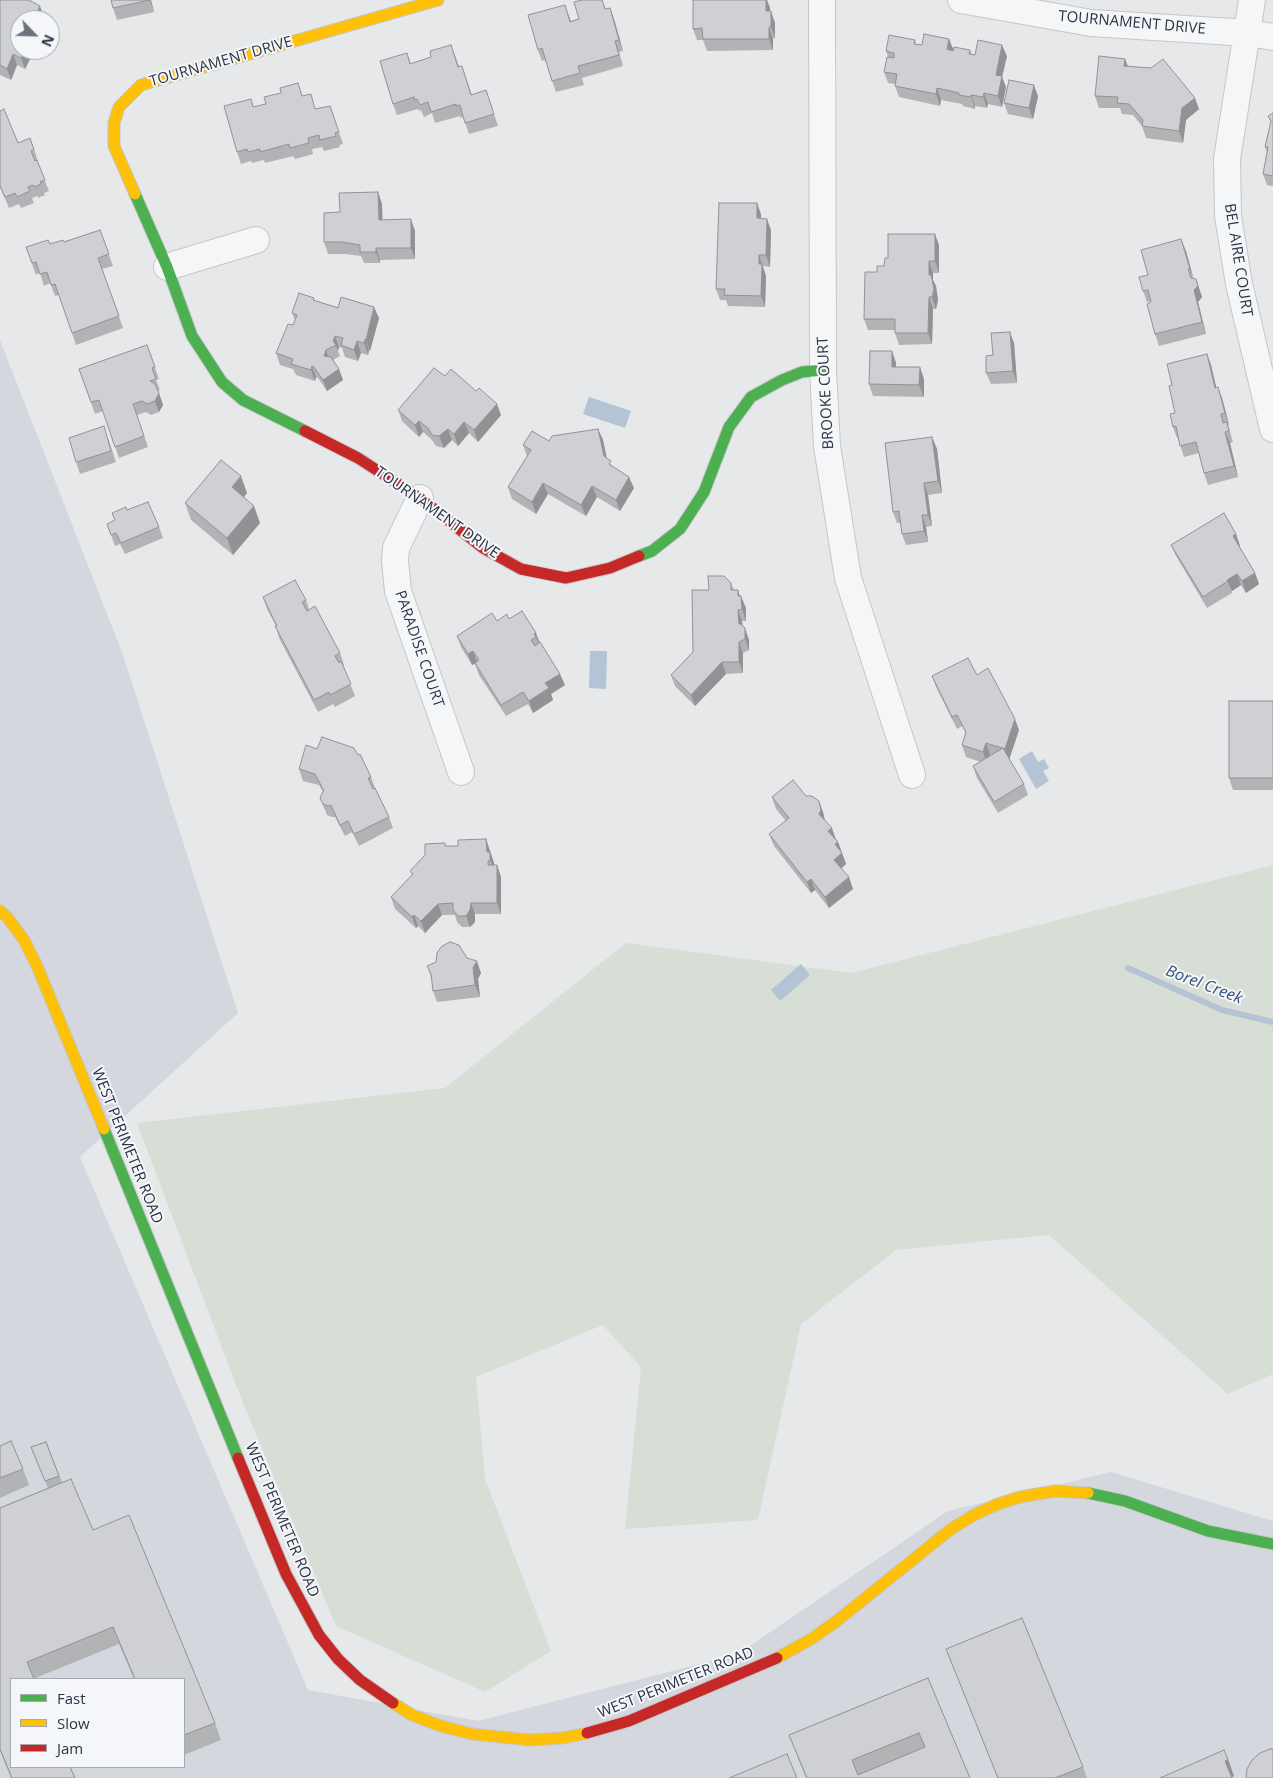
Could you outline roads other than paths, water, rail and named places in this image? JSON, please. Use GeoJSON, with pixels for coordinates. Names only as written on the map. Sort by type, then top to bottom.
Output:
{"type":"FeatureCollection","features":[{"type":"Feature","properties":{"kind":"street","name":"TOURNAMENT DRIVE"},"geometry":{"type":"LineString","coordinates":[[438,0],[141,85],[119,107],[114,123],[114,146],[167,268],[192,336],[222,382],[243,400],[358,458],[420,498],[484,548],[521,569],[566,578],[610,568],[652,550],[680,529],[704,492],[729,428],[751,397],[782,380],[802,372],[823,370]]}},
{"type":"Feature","properties":{"kind":"street","name":"BROOKE COURT"},"geometry":{"type":"LineString","coordinates":[[822,0],[823,370],[827,446],[848,578],[912,775]]}},
{"type":"Feature","properties":{"kind":"street","name":"TOURNAMENT DRIVE"},"geometry":{"type":"LineString","coordinates":[[961,0],[1091,23],[1248,33],[1273,37]]}},
{"type":"Feature","properties":{"kind":"street","name":"BEL AIRE COURT"},"geometry":{"type":"LineString","coordinates":[[1252,0],[1227,159],[1228,216],[1239,284],[1273,429]]}},
{"type":"Feature","properties":{"kind":"street"},"geometry":{"type":"LineString","coordinates":[[167,268],[256,240]]}},
{"type":"Feature","properties":{"kind":"street","name":"PARADISE COURT"},"geometry":{"type":"LineString","coordinates":[[420,498],[396,548],[394,561],[398,590],[461,772]]}},
{"type":"Feature","properties":{"kind":"street","name":"WEST PERIMETER ROAD"},"geometry":{"type":"LineString","coordinates":[[0,911],[7,917],[24,940],[37,966],[294,1591],[319,1635],[338,1659],[360,1680],[412,1715],[441,1726],[472,1734],[530,1740],[562,1738],[594,1732],[629,1721],[759,1668],[787,1654],[838,1620],[952,1530],[974,1515],[1020,1497],[1055,1491],[1079,1491],[1102,1495],[1125,1501],[1208,1531],[1273,1544]]}},
{"type":"Feature","properties":{"kind":"water"},"geometry":{"type":"Polygon","coordinates":[[[589,397],[631,411],[625,428],[583,414],[589,397]]]}},
{"type":"Feature","properties":{"kind":"water"},"geometry":{"type":"Polygon","coordinates":[[[590,651],[607,651],[606,689],[589,688],[590,651]]]}},
{"type":"Feature","properties":{"kind":"water"},"geometry":{"type":"Polygon","coordinates":[[[1032,751],[1038,762],[1044,759],[1049,768],[1043,771],[1049,781],[1036,789],[1019,759],[1032,751]]]}},
{"type":"Feature","properties":{"kind":"water"},"geometry":{"type":"Polygon","coordinates":[[[801,964],[810,975],[780,1001],[771,990],[801,964]]]}},
{"type":"Feature","properties":{"kind":"waterway","name":"Borel Creek"},"geometry":{"type":"LineString","coordinates":[[1128,968],[1222,1010],[1273,1022]]}}]}
